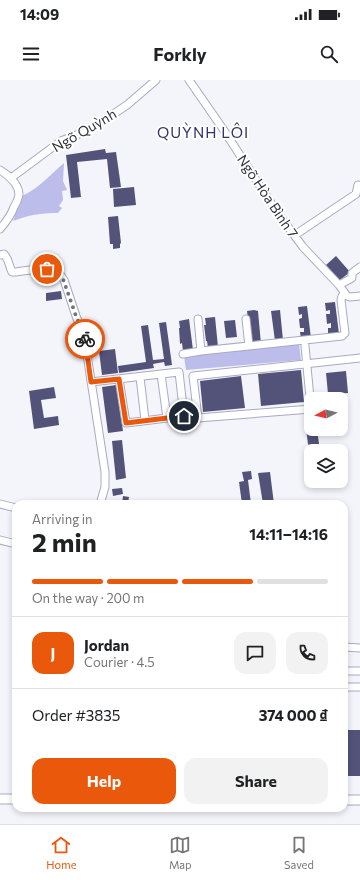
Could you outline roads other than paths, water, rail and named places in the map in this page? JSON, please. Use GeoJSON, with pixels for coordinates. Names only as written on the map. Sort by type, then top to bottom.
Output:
{"type":"FeatureCollection","features":[{"type":"Feature","properties":{"kind":"main road"},"geometry":{"type":"LineString","coordinates":[[0,799],[12,799]]}},
{"type":"Feature","properties":{"kind":"main road"},"geometry":{"type":"LineString","coordinates":[[348,800],[360,800]]}},
{"type":"Feature","properties":{"kind":"street","name":"Ngõ Quỳnh"},"geometry":{"type":"LineString","coordinates":[[11,178],[56,144],[89,130],[127,105],[156,80]]}},
{"type":"Feature","properties":{"kind":"street","name":"Ngõ Hòa Bình 7"},"geometry":{"type":"LineString","coordinates":[[189,80],[277,212],[303,247],[339,285],[345,294]]}},
{"type":"Feature","properties":{"kind":"street"},"geometry":{"type":"LineString","coordinates":[[0,170],[11,178],[16,185],[19,195],[12,213],[0,229]]}},
{"type":"Feature","properties":{"kind":"street"},"geometry":{"type":"LineString","coordinates":[[295,235],[356,194],[358,185]]}},
{"type":"Feature","properties":{"kind":"street"},"geometry":{"type":"LineString","coordinates":[[0,254],[4,254],[9,259],[12,272],[52,269],[62,276],[84,335],[104,472],[105,487],[101,500]]}},
{"type":"Feature","properties":{"kind":"street"},"geometry":{"type":"LineString","coordinates":[[339,285],[352,278],[352,273],[360,267]]}},
{"type":"Feature","properties":{"kind":"street"},"geometry":{"type":"LineString","coordinates":[[183,354],[344,335],[345,330],[341,300],[342,296],[345,294],[350,297],[360,296]]}},
{"type":"Feature","properties":{"kind":"street"},"geometry":{"type":"LineString","coordinates":[[198,319],[202,351]]}},
{"type":"Feature","properties":{"kind":"street"},"geometry":{"type":"LineString","coordinates":[[246,319],[249,346]]}},
{"type":"Feature","properties":{"kind":"street"},"geometry":{"type":"LineString","coordinates":[[305,346],[309,392]]}},
{"type":"Feature","properties":{"kind":"street"},"geometry":{"type":"LineString","coordinates":[[304,409],[198,418],[193,376],[360,358]]}},
{"type":"Feature","properties":{"kind":"street"},"geometry":{"type":"LineString","coordinates":[[91,382],[179,372],[184,416],[126,423],[119,379]]}},
{"type":"Feature","properties":{"kind":"street"},"geometry":{"type":"LineString","coordinates":[[161,374],[167,418]]}},
{"type":"Feature","properties":{"kind":"street"},"geometry":{"type":"LineString","coordinates":[[140,377],[145,420]]}},
{"type":"Feature","properties":{"kind":"street"},"geometry":{"type":"LineString","coordinates":[[0,504],[12,507]]}},
{"type":"Feature","properties":{"kind":"street"},"geometry":{"type":"LineString","coordinates":[[0,540],[12,543]]}},
{"type":"Feature","properties":{"kind":"street"},"geometry":{"type":"LineString","coordinates":[[348,647],[360,648]]}},
{"type":"Feature","properties":{"kind":"street"},"geometry":{"type":"LineString","coordinates":[[348,671],[360,671]]}},
{"type":"Feature","properties":{"kind":"street"},"geometry":{"type":"LineString","coordinates":[[348,687],[360,687]]}},
{"type":"Feature","properties":{"kind":"district","name":"QUỲNH LÔI"},"geometry":{"type":"Point","coordinates":[203,132]}}]}
